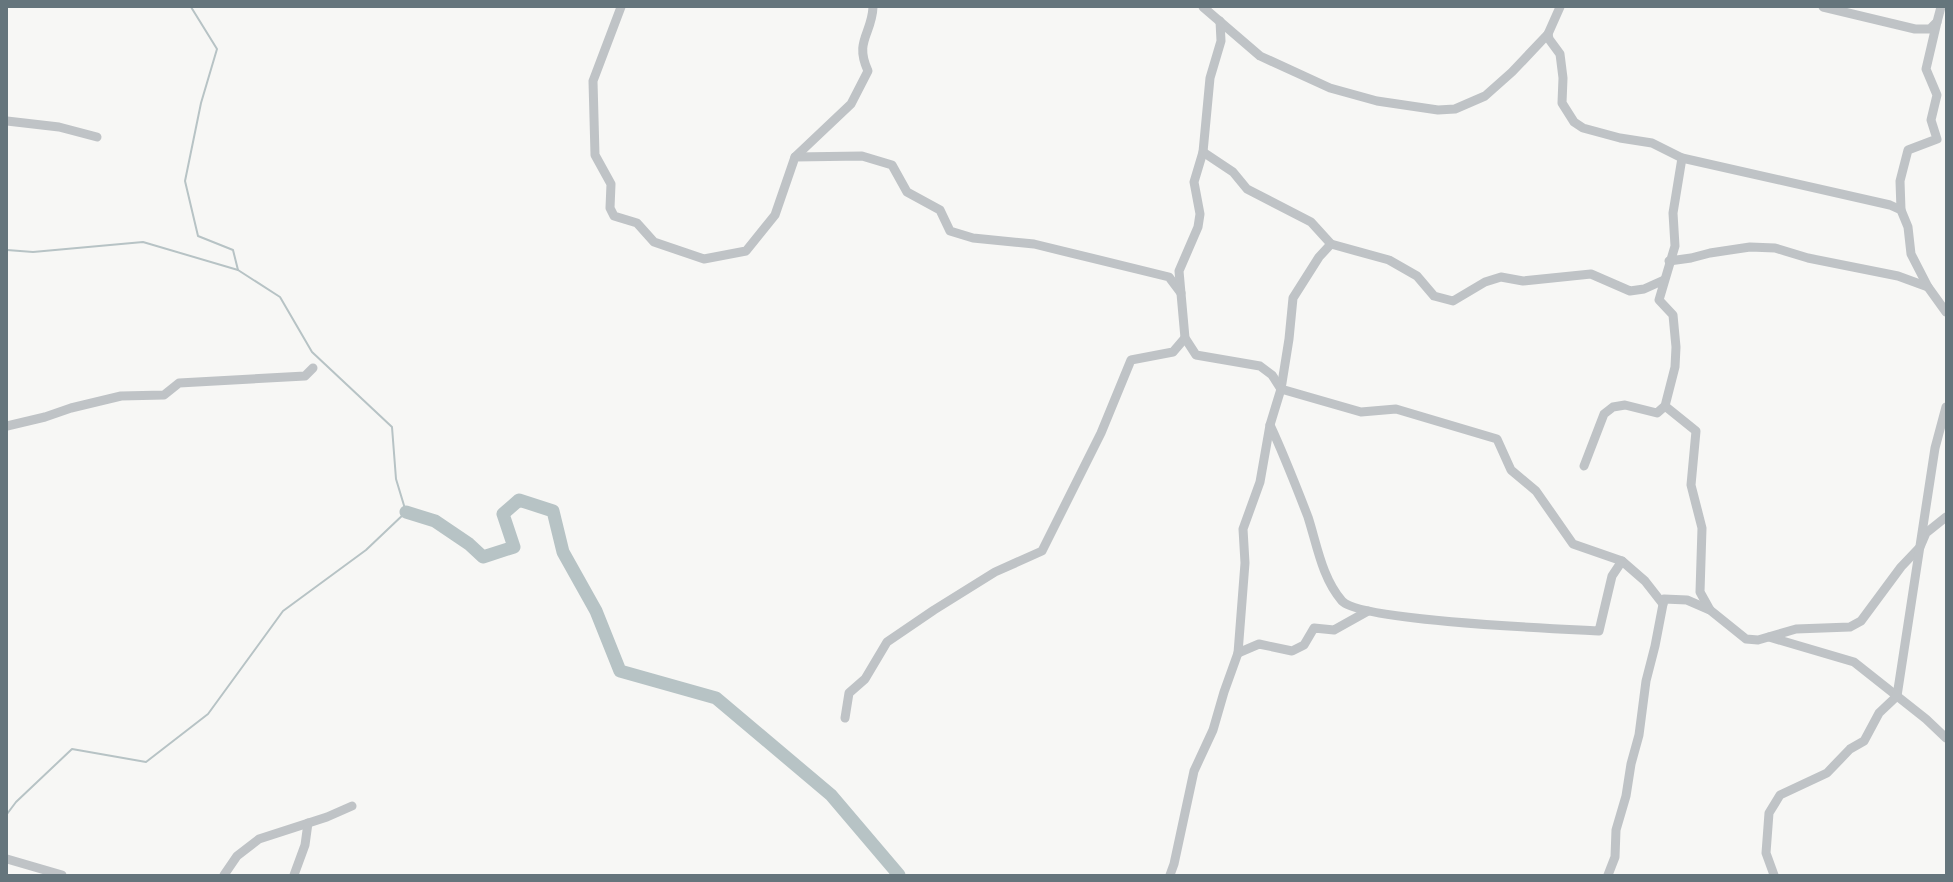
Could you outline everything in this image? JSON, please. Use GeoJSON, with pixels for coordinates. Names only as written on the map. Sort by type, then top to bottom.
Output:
{"type":"FeatureCollection","features":[{"type":"Feature","properties":{"kind":"street"},"geometry":{"type":"LineString","coordinates":[[621,7],[593,81],[595,154],[611,184],[610,208],[614,216],[637,223],[654,242],[704,259],[746,251],[775,215],[795,157],[851,104],[868,71],[862,58],[864,37],[872,18],[873,7]]}},
{"type":"Feature","properties":{"kind":"street"},"geometry":{"type":"LineString","coordinates":[[1204,7],[1260,56],[1330,88],[1377,101],[1438,110],[1455,109],[1486,96],[1512,72],[1548,34],[1560,7]]}},
{"type":"Feature","properties":{"kind":"street"},"geometry":{"type":"LineString","coordinates":[[1823,7],[1915,30],[1930,29],[1937,22]]}},
{"type":"Feature","properties":{"kind":"street"},"geometry":{"type":"LineString","coordinates":[[1941,7],[1926,69],[1937,95],[1931,120],[1937,139],[1908,150],[1900,181],[1901,210],[1908,227],[1911,254],[1928,287],[1946,312]]}},
{"type":"Feature","properties":{"kind":"street"},"geometry":{"type":"LineString","coordinates":[[1220,21],[1221,41],[1210,78],[1204,152],[1194,182],[1200,214],[1198,227],[1180,271],[1185,338],[1196,355],[1260,366],[1272,375],[1281,389],[1361,412],[1396,409],[1497,439],[1511,470],[1536,491],[1573,544],[1622,561],[1645,581],[1663,604]]}},
{"type":"Feature","properties":{"kind":"street"},"geometry":{"type":"LineString","coordinates":[[1548,34],[1549,39],[1560,54],[1563,78],[1562,103],[1574,122],[1583,128],[1613,136],[1652,143],[1682,158],[1890,205],[1901,210]]}},
{"type":"Feature","properties":{"kind":"street"},"geometry":{"type":"LineString","coordinates":[[7,121],[59,127],[97,137]]}},
{"type":"Feature","properties":{"kind":"street"},"geometry":{"type":"LineString","coordinates":[[1204,152],[1233,172],[1247,189],[1310,222],[1331,244],[1389,260],[1418,276],[1434,296],[1453,301],[1485,282],[1501,277],[1523,281],[1591,274],[1630,291],[1644,289],[1664,280]]}},
{"type":"Feature","properties":{"kind":"street"},"geometry":{"type":"LineString","coordinates":[[795,157],[862,156],[892,165],[906,192],[940,210],[950,231],[973,238],[1034,244],[1169,276],[1182,296]]}},
{"type":"Feature","properties":{"kind":"street"},"geometry":{"type":"LineString","coordinates":[[1584,466],[1604,414],[1613,407],[1625,405],[1657,413],[1665,406],[1675,367],[1676,347],[1673,316],[1659,300],[1669,261],[1675,246],[1673,213],[1682,158]]}},
{"type":"Feature","properties":{"kind":"street"},"geometry":{"type":"LineString","coordinates":[[1170,875],[1174,864],[1194,771],[1213,730],[1224,692],[1238,653],[1245,563],[1243,529],[1260,482],[1270,425],[1281,389],[1289,339],[1293,298],[1319,257],[1331,244]]}},
{"type":"Feature","properties":{"kind":"street"},"geometry":{"type":"LineString","coordinates":[[1669,261],[1750,247],[1775,248],[1830,263],[1898,276],[1928,287]]}},
{"type":"Feature","properties":{"kind":"street"},"geometry":{"type":"LineString","coordinates":[[845,718],[849,693],[865,679],[887,642],[995,572],[1042,551],[1101,433],[1131,360],[1173,352],[1185,338]]}},
{"type":"Feature","properties":{"kind":"street"},"geometry":{"type":"LineString","coordinates":[[7,426],[121,396],[164,395],[179,383],[305,376],[313,368]]}},
{"type":"Feature","properties":{"kind":"street"},"geometry":{"type":"LineString","coordinates":[[1665,406],[1696,431],[1690,485],[1702,528],[1700,592],[1710,610]]}},
{"type":"Feature","properties":{"kind":"street"},"geometry":{"type":"LineString","coordinates":[[1774,875],[1766,853],[1769,813],[1780,795],[1828,773],[1850,749],[1864,741],[1879,713],[1897,696],[1935,448],[1946,408]]}},
{"type":"Feature","properties":{"kind":"street"},"geometry":{"type":"LineString","coordinates":[[1270,425],[1308,518],[1328,582],[1343,602],[1368,611],[1477,624],[1600,631],[1612,576],[1622,561]]}},
{"type":"Feature","properties":{"kind":"street"},"geometry":{"type":"LineString","coordinates":[[1608,875],[1615,857],[1616,830],[1626,796],[1631,764],[1639,736],[1646,681],[1655,646],[1664,599],[1669,598],[1687,600],[1710,610],[1746,639],[1758,640],[1796,629],[1850,627],[1861,621],[1901,567],[1920,548],[1926,533],[1946,517]]}},
{"type":"Feature","properties":{"kind":"street"},"geometry":{"type":"LineString","coordinates":[[1238,653],[1260,644],[1292,651],[1304,645],[1314,628],[1334,630],[1368,611]]}},
{"type":"Feature","properties":{"kind":"street"},"geometry":{"type":"LineString","coordinates":[[1768,637],[1854,662],[1946,738]]}},
{"type":"Feature","properties":{"kind":"street"},"geometry":{"type":"LineString","coordinates":[[224,875],[237,856],[247,847],[259,840],[352,806]]}},
{"type":"Feature","properties":{"kind":"street"},"geometry":{"type":"LineString","coordinates":[[294,875],[305,845],[308,823]]}},
{"type":"Feature","properties":{"kind":"street"},"geometry":{"type":"LineString","coordinates":[[7,859],[62,875]]}},
{"type":"Feature","properties":{"kind":"waterway"},"geometry":{"type":"LineString","coordinates":[[191,7],[217,49],[201,103],[185,181],[198,236],[233,250],[238,270]]}},
{"type":"Feature","properties":{"kind":"waterway"},"geometry":{"type":"LineString","coordinates":[[7,250],[33,252],[143,242],[238,270],[280,297],[312,352],[392,427],[396,479],[406,512],[366,550],[283,611],[208,714],[146,762],[72,749],[16,802],[7,814]]}},
{"type":"Feature","properties":{"kind":"waterway"},"geometry":{"type":"LineString","coordinates":[[406,512],[435,521],[469,544],[483,557],[514,547],[503,514],[519,500],[553,511],[563,552],[596,611],[620,671],[716,698],[831,795],[899,875]]}}]}
